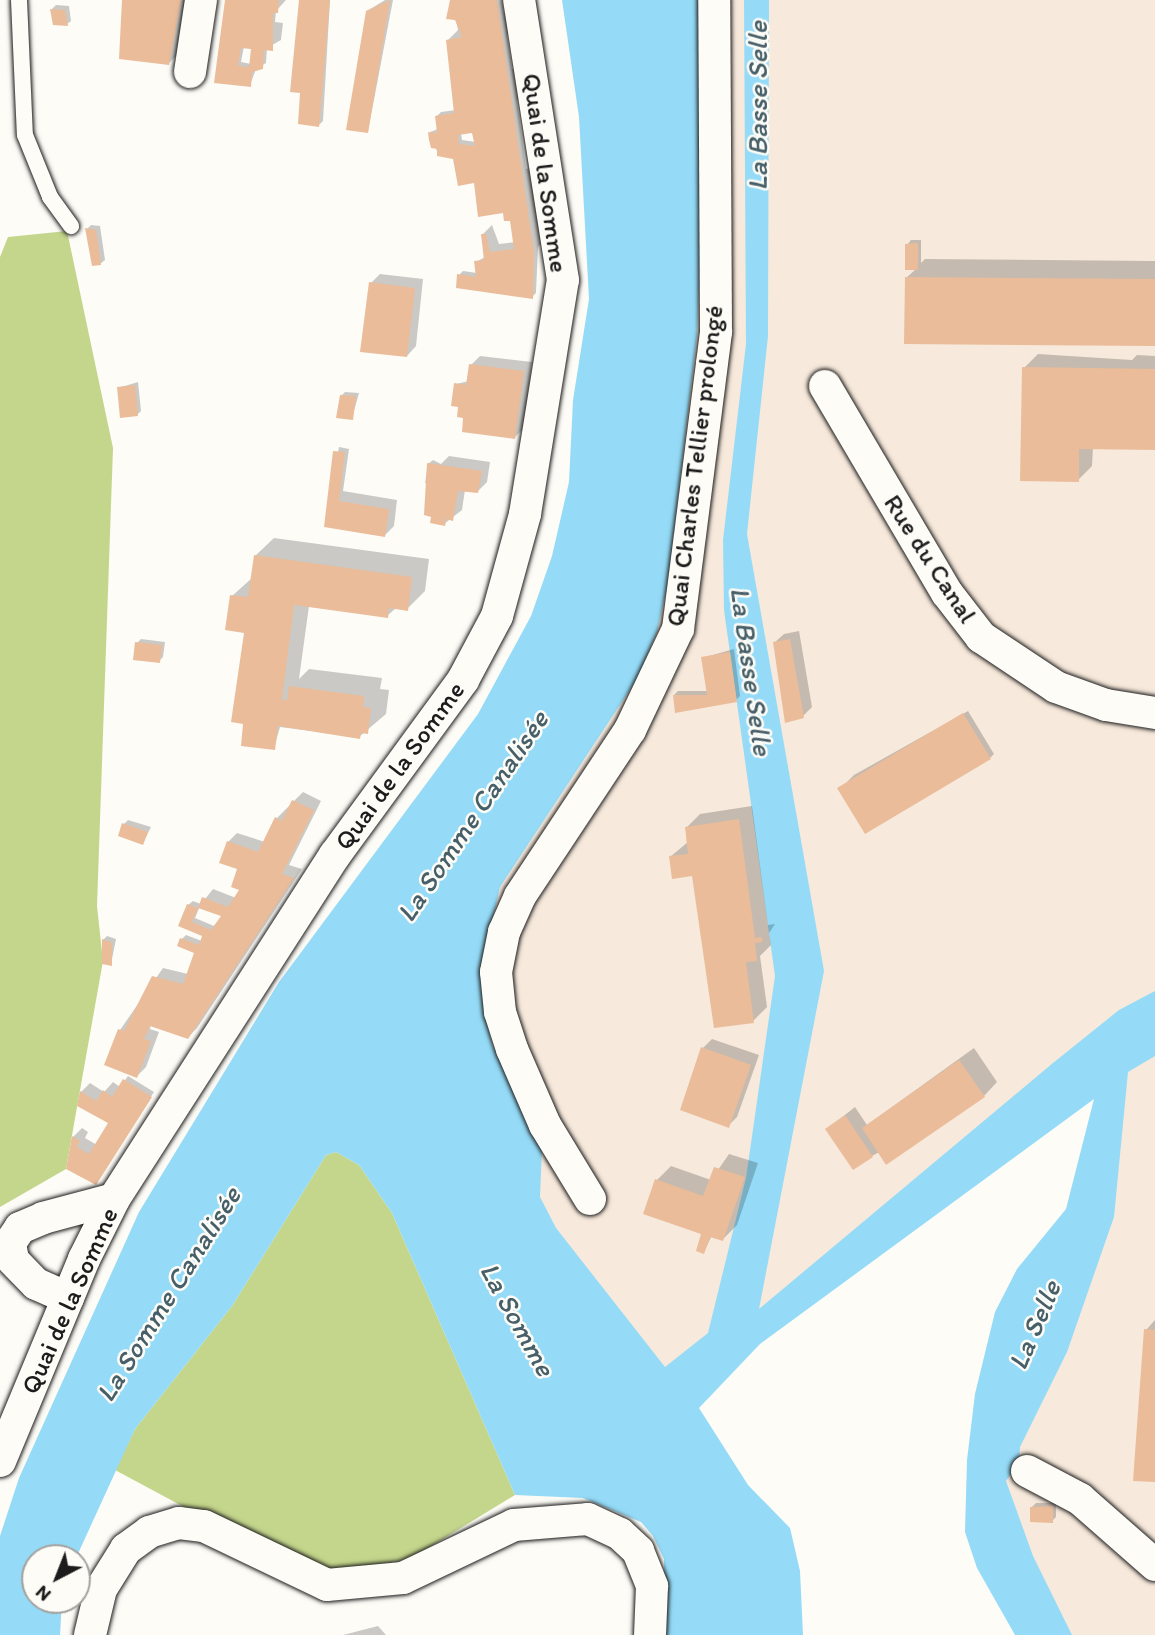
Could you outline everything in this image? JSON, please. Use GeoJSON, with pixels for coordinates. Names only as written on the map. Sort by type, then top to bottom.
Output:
{"type":"FeatureCollection","features":[{"type":"Feature","properties":{"kind":"street"},"geometry":{"type":"LineString","coordinates":[[190,72],[201,0]]}},
{"type":"Feature","properties":{"kind":"street","name":"Quai de la Somme"},"geometry":{"type":"LineString","coordinates":[[0,1461],[68,1298],[114,1199],[335,855],[463,680],[496,616],[525,514],[563,280],[519,0]]}},
{"type":"Feature","properties":{"kind":"street","name":"Quai Charles Tellier prolongé"},"geometry":{"type":"LineString","coordinates":[[590,1199],[545,1125],[512,1049],[500,1012],[496,972],[504,932],[520,896],[630,730],[678,629],[716,332],[718,22],[714,0]]}},
{"type":"Feature","properties":{"kind":"street","name":"Rue du Canal"},"geometry":{"type":"LineString","coordinates":[[825,386],[947,593],[981,637],[1056,687],[1106,705],[1155,713]]}},
{"type":"Feature","properties":{"kind":"street"},"geometry":{"type":"LineString","coordinates":[[68,1298],[36,1284],[13,1260],[10,1243],[20,1228],[43,1218],[114,1199]]}},
{"type":"Feature","properties":{"kind":"street"},"geometry":{"type":"LineString","coordinates":[[1027,1471],[1080,1499],[1155,1565]]}},
{"type":"Feature","properties":{"kind":"street"},"geometry":{"type":"LineString","coordinates":[[90,1635],[101,1589],[126,1549],[149,1532],[179,1523],[204,1526],[327,1585],[403,1578],[514,1525],[588,1519],[620,1534],[638,1551],[652,1586],[650,1635]]}},
{"type":"Feature","properties":{"kind":"lane"},"geometry":{"type":"LineString","coordinates":[[19,0],[25,135],[50,197],[71,226]]}},
{"type":"Feature","properties":{"kind":"shaded area"},"geometry":{"type":"Polygon","coordinates":[[[682,0],[1155,0],[1155,1635],[1054,1635],[982,1469],[1121,1060],[669,1399],[346,956],[635,596],[682,0]]]}},
{"type":"Feature","properties":{"kind":"green space"},"geometry":{"type":"Polygon","coordinates":[[[67,231],[113,448],[97,906],[103,961],[66,1169],[0,1207],[0,257],[8,237],[67,231]]]}},
{"type":"Feature","properties":{"kind":"green space"},"geometry":{"type":"Polygon","coordinates":[[[336,1152],[359,1165],[392,1213],[515,1495],[413,1557],[357,1572],[294,1566],[115,1470],[135,1429],[232,1306],[326,1155],[336,1152]]]}},
{"type":"Feature","properties":{"kind":"water"},"geometry":{"type":"Polygon","coordinates":[[[562,0],[711,0],[697,335],[668,582],[657,632],[637,679],[500,887],[484,957],[485,1011],[492,1044],[542,1149],[540,1197],[556,1228],[665,1367],[708,1333],[746,1178],[775,976],[724,610],[723,540],[746,344],[744,0],[769,0],[768,336],[747,534],[824,971],[759,1309],[1119,1010],[1155,991],[1155,1056],[1128,1072],[1114,1217],[1067,1352],[1020,1447],[1019,1462],[1006,1481],[1033,1556],[1072,1635],[1015,1635],[977,1568],[965,1532],[967,1460],[975,1394],[995,1312],[1017,1269],[1066,1209],[1094,1099],[760,1344],[699,1408],[748,1485],[790,1528],[800,1571],[803,1635],[665,1635],[664,1559],[653,1536],[641,1522],[583,1498],[515,1495],[392,1213],[359,1165],[336,1152],[326,1155],[232,1306],[135,1429],[82,1544],[21,1544],[21,1614],[61,1614],[60,1635],[0,1635],[0,1536],[19,1478],[139,1212],[279,982],[478,714],[531,616],[552,556],[569,482],[573,400],[589,299],[579,117],[562,0]]]}},
{"type":"Feature","properties":{"kind":"building"},"geometry":{"type":"Polygon","coordinates":[[[122,0],[181,0],[169,65],[119,59],[122,0]]]}},
{"type":"Feature","properties":{"kind":"building"},"geometry":{"type":"Polygon","coordinates":[[[225,0],[279,0],[278,13],[273,13],[273,51],[264,50],[263,69],[252,72],[251,87],[214,83],[225,0]],[[241,48],[238,66],[249,67],[251,49],[241,48]]]}},
{"type":"Feature","properties":{"kind":"building"},"geometry":{"type":"Polygon","coordinates":[[[299,0],[330,0],[319,127],[298,124],[300,93],[290,92],[299,0]]]}},
{"type":"Feature","properties":{"kind":"building"},"geometry":{"type":"Polygon","coordinates":[[[390,0],[368,133],[346,130],[366,11],[390,0]]]}},
{"type":"Feature","properties":{"kind":"building"},"geometry":{"type":"Polygon","coordinates":[[[450,0],[497,0],[534,253],[533,299],[456,288],[457,274],[476,277],[474,261],[484,260],[481,234],[486,234],[490,252],[514,249],[510,221],[504,221],[503,213],[478,217],[474,183],[458,186],[453,159],[437,156],[437,149],[431,148],[428,132],[437,133],[435,116],[454,113],[446,40],[462,37],[455,20],[446,19],[450,0]],[[472,133],[458,135],[459,144],[475,146],[472,133]]]}},
{"type":"Feature","properties":{"kind":"building"},"geometry":{"type":"Polygon","coordinates":[[[50,9],[65,10],[68,26],[53,25],[50,9]]]}},
{"type":"Feature","properties":{"kind":"building"},"geometry":{"type":"Polygon","coordinates":[[[85,228],[96,230],[101,265],[92,266],[85,228]]]}},
{"type":"Feature","properties":{"kind":"building"},"geometry":{"type":"Polygon","coordinates":[[[918,243],[918,270],[905,270],[905,244],[918,243]]]}},
{"type":"Feature","properties":{"kind":"building"},"geometry":{"type":"Polygon","coordinates":[[[905,277],[1155,279],[1155,346],[904,344],[905,277]]]}},
{"type":"Feature","properties":{"kind":"building"},"geometry":{"type":"Polygon","coordinates":[[[369,282],[415,288],[407,357],[360,352],[369,282]]]}},
{"type":"Feature","properties":{"kind":"building"},"geometry":{"type":"Polygon","coordinates":[[[469,364],[524,371],[515,439],[462,432],[463,418],[457,417],[458,407],[451,406],[454,383],[466,385],[469,364]]]}},
{"type":"Feature","properties":{"kind":"building"},"geometry":{"type":"Polygon","coordinates":[[[1022,367],[1155,369],[1155,450],[1079,449],[1079,482],[1020,481],[1022,367]]]}},
{"type":"Feature","properties":{"kind":"building"},"geometry":{"type":"Polygon","coordinates":[[[135,385],[138,416],[120,418],[117,387],[135,385]]]}},
{"type":"Feature","properties":{"kind":"building"},"geometry":{"type":"Polygon","coordinates":[[[340,395],[356,396],[353,420],[336,418],[340,395]]]}},
{"type":"Feature","properties":{"kind":"building"},"geometry":{"type":"Polygon","coordinates":[[[333,451],[345,452],[339,501],[389,509],[385,537],[324,527],[333,451]]]}},
{"type":"Feature","properties":{"kind":"building"},"geometry":{"type":"Polygon","coordinates":[[[427,463],[482,471],[478,493],[458,491],[453,521],[446,519],[445,526],[430,523],[431,517],[424,515],[427,463]]]}},
{"type":"Feature","properties":{"kind":"building"},"geometry":{"type":"Polygon","coordinates":[[[254,555],[412,577],[408,611],[389,608],[388,618],[294,605],[282,700],[287,700],[289,686],[364,696],[363,707],[371,708],[368,734],[361,733],[360,739],[278,726],[275,750],[241,746],[243,724],[231,722],[244,633],[225,630],[230,595],[248,597],[254,555]]]}},
{"type":"Feature","properties":{"kind":"building"},"geometry":{"type":"Polygon","coordinates":[[[790,639],[804,718],[785,723],[773,642],[790,639]]]}},
{"type":"Feature","properties":{"kind":"building"},"geometry":{"type":"Polygon","coordinates":[[[135,642],[162,645],[160,663],[133,660],[135,642]]]}},
{"type":"Feature","properties":{"kind":"building"},"geometry":{"type":"Polygon","coordinates":[[[730,652],[737,702],[675,713],[673,695],[707,695],[701,657],[730,652]]]}},
{"type":"Feature","properties":{"kind":"building"},"geometry":{"type":"Polygon","coordinates":[[[963,713],[991,759],[865,834],[837,788],[963,713]]]}},
{"type":"Feature","properties":{"kind":"building"},"geometry":{"type":"Polygon","coordinates":[[[292,800],[314,810],[282,874],[294,878],[188,1039],[150,1026],[144,1039],[151,1041],[137,1078],[104,1065],[118,1029],[124,1031],[152,976],[183,984],[194,953],[177,946],[180,938],[199,945],[202,936],[178,926],[187,904],[198,908],[202,897],[228,907],[239,890],[231,887],[237,869],[219,863],[227,841],[258,852],[275,817],[282,821],[292,800]],[[198,908],[192,922],[211,930],[221,916],[198,908]]]}},
{"type":"Feature","properties":{"kind":"building"},"geometry":{"type":"Polygon","coordinates":[[[739,819],[755,938],[762,937],[762,942],[755,943],[757,961],[746,962],[754,1023],[714,1028],[692,876],[672,879],[669,856],[688,854],[685,827],[739,819]]]}},
{"type":"Feature","properties":{"kind":"building"},"geometry":{"type":"Polygon","coordinates":[[[122,823],[148,832],[143,845],[118,836],[122,823]]]}},
{"type":"Feature","properties":{"kind":"building"},"geometry":{"type":"Polygon","coordinates":[[[102,939],[112,943],[112,966],[102,964],[102,939]]]}},
{"type":"Feature","properties":{"kind":"building"},"geometry":{"type":"Polygon","coordinates":[[[701,1047],[751,1065],[729,1128],[680,1110],[701,1047]]]}},
{"type":"Feature","properties":{"kind":"building"},"geometry":{"type":"Polygon","coordinates":[[[959,1060],[985,1097],[886,1165],[862,1128],[959,1060]]]}},
{"type":"Feature","properties":{"kind":"building"},"geometry":{"type":"Polygon","coordinates":[[[123,1079],[152,1097],[96,1185],[66,1169],[72,1136],[80,1141],[77,1147],[89,1154],[108,1123],[77,1106],[80,1091],[96,1101],[103,1090],[112,1097],[123,1079]]]}},
{"type":"Feature","properties":{"kind":"building"},"geometry":{"type":"Polygon","coordinates":[[[845,1115],[873,1157],[853,1170],[825,1129],[845,1115]]]}},
{"type":"Feature","properties":{"kind":"building"},"geometry":{"type":"Polygon","coordinates":[[[714,1167],[745,1177],[723,1241],[710,1237],[704,1254],[696,1251],[701,1234],[643,1214],[655,1179],[703,1196],[714,1167]]]}},
{"type":"Feature","properties":{"kind":"building"},"geometry":{"type":"Polygon","coordinates":[[[1144,1329],[1155,1330],[1155,1482],[1133,1481],[1144,1329]]]}},
{"type":"Feature","properties":{"kind":"building"},"geometry":{"type":"Polygon","coordinates":[[[1053,1506],[1053,1523],[1030,1522],[1030,1507],[1053,1506]]]}},
{"type":"Feature","properties":{"kind":"water label","name":"La Basse Selle"},"geometry":{"type":"Point","coordinates":[757,106]}},
{"type":"Feature","properties":{"kind":"water label","name":"La Basse Selle"},"geometry":{"type":"Point","coordinates":[752,671]}},
{"type":"Feature","properties":{"kind":"water label","name":"La Somme Canalisée"},"geometry":{"type":"Point","coordinates":[472,816]}},
{"type":"Feature","properties":{"kind":"water label","name":"La Somme Canalisée"},"geometry":{"type":"Point","coordinates":[168,1294]}},
{"type":"Feature","properties":{"kind":"water label","name":"La Somme"},"geometry":{"type":"Point","coordinates":[518,1319]}},
{"type":"Feature","properties":{"kind":"water label","name":"La Selle"},"geometry":{"type":"Point","coordinates":[1034,1325]}}]}
